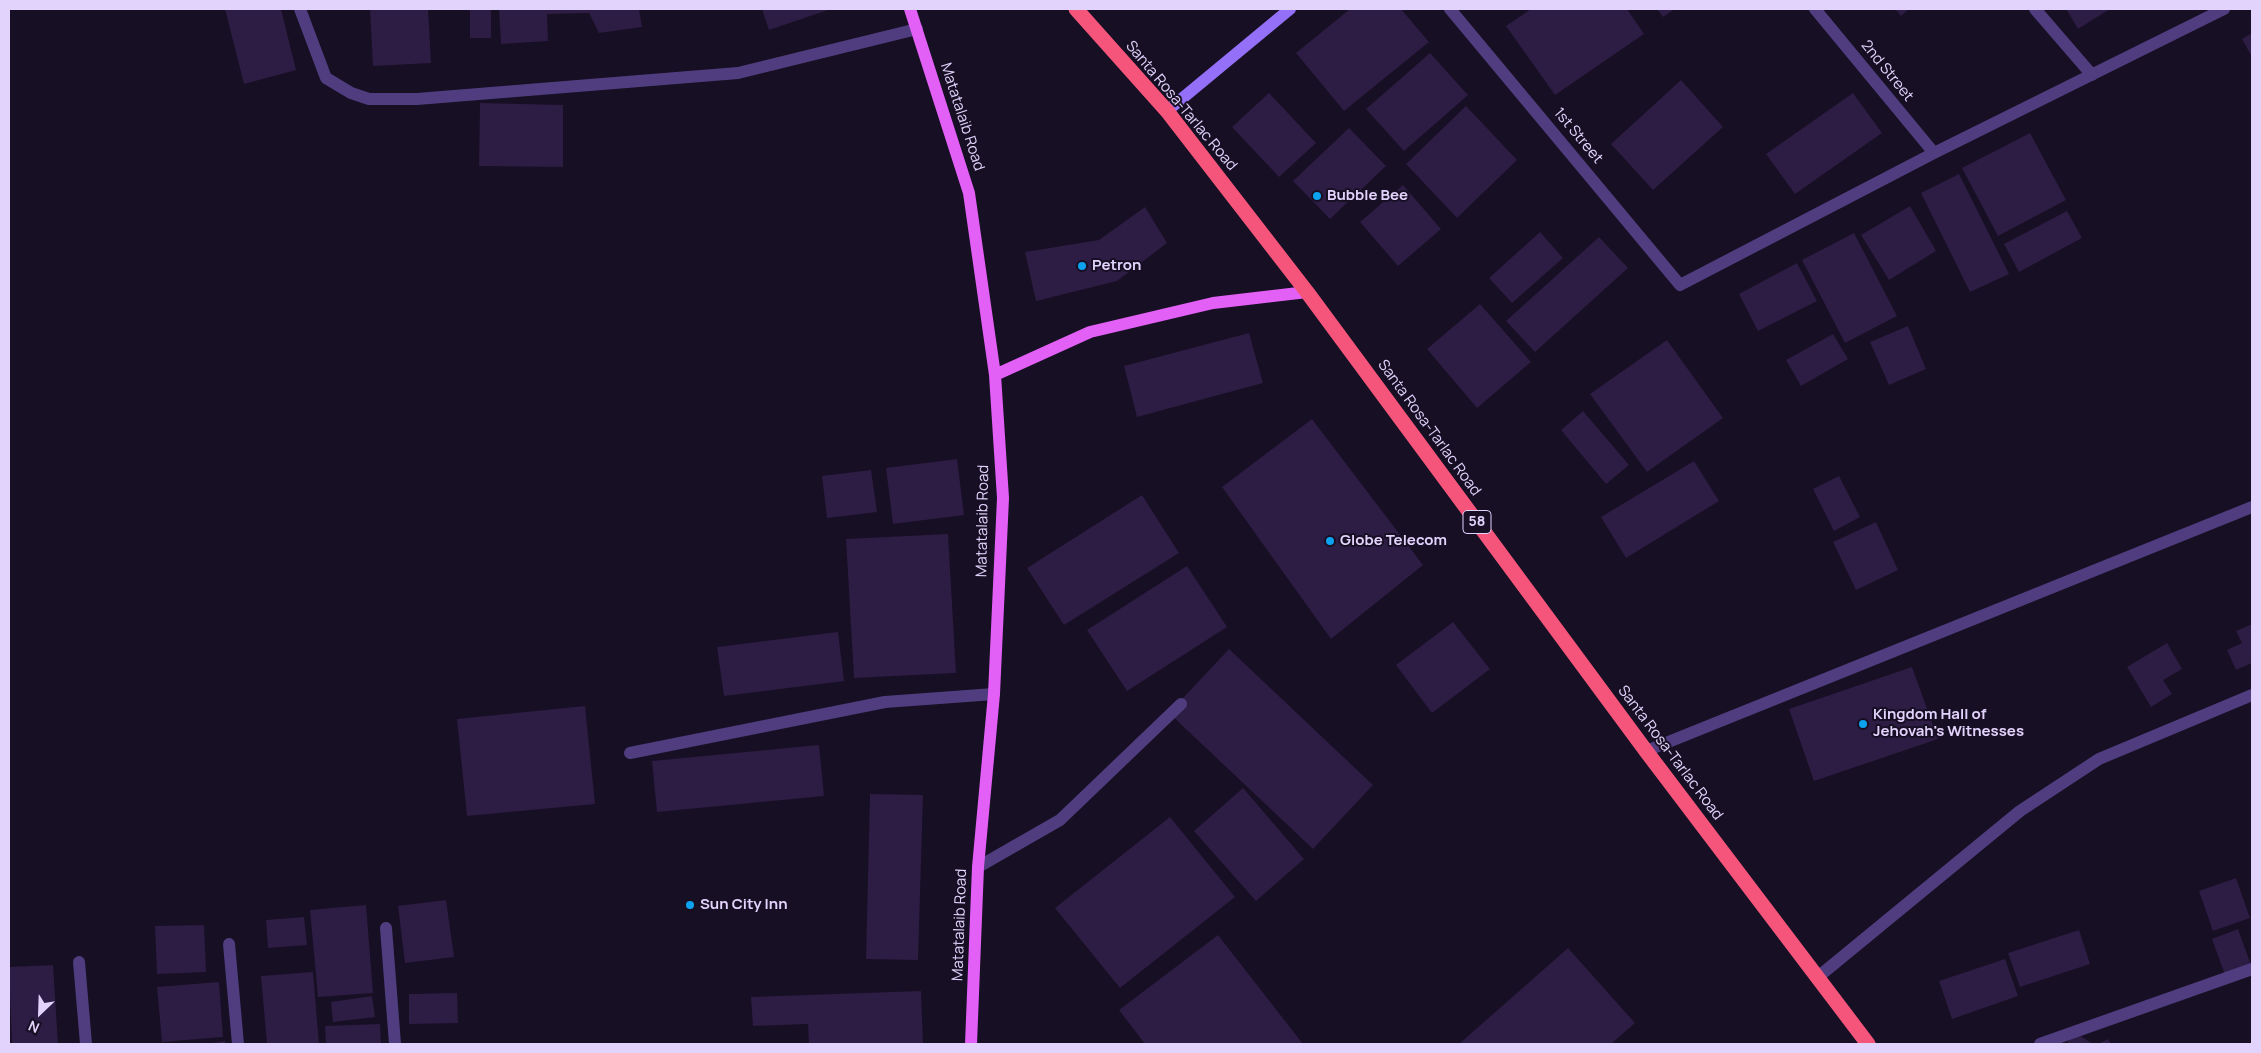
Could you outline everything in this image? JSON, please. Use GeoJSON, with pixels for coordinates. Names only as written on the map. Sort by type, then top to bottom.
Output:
{"type":"FeatureCollection","features":[{"type":"Feature","properties":{"kind":"highway","name":"Santa Rosa-Tarlac Road"},"geometry":{"type":"LineString","coordinates":[[1076,9],[1167,111],[1307,292],[1646,751],[1868,1044]]}},
{"type":"Feature","properties":{"kind":"main road","name":"Matatalaib Road"},"geometry":{"type":"LineString","coordinates":[[910,9],[969,193],[995,375],[1003,498],[994,694],[978,867],[971,1044]]}},
{"type":"Feature","properties":{"kind":"main road"},"geometry":{"type":"LineString","coordinates":[[995,375],[1090,332],[1213,303],[1307,292]]}},
{"type":"Feature","properties":{"kind":"street"},"geometry":{"type":"LineString","coordinates":[[300,9],[326,78],[351,94],[369,99],[417,99],[738,73],[917,29]]}},
{"type":"Feature","properties":{"kind":"street"},"geometry":{"type":"LineString","coordinates":[[1167,111],[1290,9]]}},
{"type":"Feature","properties":{"kind":"street","name":"1st Street"},"geometry":{"type":"LineString","coordinates":[[1450,9],[1680,285],[1934,154]]}},
{"type":"Feature","properties":{"kind":"street","name":"2nd Street"},"geometry":{"type":"LineString","coordinates":[[1815,9],[1934,154]]}},
{"type":"Feature","properties":{"kind":"street"},"geometry":{"type":"LineString","coordinates":[[2035,9],[2092,75]]}},
{"type":"Feature","properties":{"kind":"street"},"geometry":{"type":"LineString","coordinates":[[1934,154],[2224,9]]}},
{"type":"Feature","properties":{"kind":"street"},"geometry":{"type":"LineString","coordinates":[[1646,751],[2252,507]]}},
{"type":"Feature","properties":{"kind":"street"},"geometry":{"type":"LineString","coordinates":[[630,753],[885,702],[994,694]]}},
{"type":"Feature","properties":{"kind":"street"},"geometry":{"type":"LineString","coordinates":[[1818,977],[2020,811],[2099,759],[2252,696]]}},
{"type":"Feature","properties":{"kind":"street"},"geometry":{"type":"LineString","coordinates":[[978,867],[1060,820],[1181,704]]}},
{"type":"Feature","properties":{"kind":"street"},"geometry":{"type":"LineString","coordinates":[[386,928],[396,1044]]}},
{"type":"Feature","properties":{"kind":"street"},"geometry":{"type":"LineString","coordinates":[[230,944],[238,1044]]}},
{"type":"Feature","properties":{"kind":"street"},"geometry":{"type":"LineString","coordinates":[[79,962],[86,1044]]}},
{"type":"Feature","properties":{"kind":"street"},"geometry":{"type":"LineString","coordinates":[[2040,1044],[2252,969]]}},
{"type":"Feature","properties":{"kind":"building"},"geometry":{"type":"Polygon","coordinates":[[[225,9],[281,9],[296,70],[244,84],[225,9]]]}},
{"type":"Feature","properties":{"kind":"building"},"geometry":{"type":"Polygon","coordinates":[[[370,9],[428,9],[431,63],[373,66],[370,9]]]}},
{"type":"Feature","properties":{"kind":"building"},"geometry":{"type":"Polygon","coordinates":[[[470,9],[491,9],[491,38],[470,38],[470,9]]]}},
{"type":"Feature","properties":{"kind":"building"},"geometry":{"type":"Polygon","coordinates":[[[499,9],[639,9],[642,27],[599,33],[589,13],[547,14],[548,41],[501,44],[499,9]]]}},
{"type":"Feature","properties":{"kind":"building"},"geometry":{"type":"Polygon","coordinates":[[[762,9],[831,9],[769,30],[762,9]]]}},
{"type":"Feature","properties":{"kind":"building"},"geometry":{"type":"Polygon","coordinates":[[[1350,9],[1401,9],[1429,42],[1344,111],[1296,53],[1350,9]]]}},
{"type":"Feature","properties":{"kind":"building"},"geometry":{"type":"Polygon","coordinates":[[[1531,9],[1627,9],[1644,34],[1555,95],[1506,26],[1531,9]]]}},
{"type":"Feature","properties":{"kind":"building"},"geometry":{"type":"Polygon","coordinates":[[[1657,9],[1675,9],[1663,17],[1657,9]]]}},
{"type":"Feature","properties":{"kind":"building"},"geometry":{"type":"Polygon","coordinates":[[[1895,9],[1909,9],[1901,16],[1895,9]]]}},
{"type":"Feature","properties":{"kind":"building"},"geometry":{"type":"Polygon","coordinates":[[[2066,9],[2110,9],[2078,29],[2066,9]]]}},
{"type":"Feature","properties":{"kind":"building"},"geometry":{"type":"Polygon","coordinates":[[[2252,33],[2252,57],[2242,39],[2252,33]]]}},
{"type":"Feature","properties":{"kind":"building"},"geometry":{"type":"Polygon","coordinates":[[[1430,53],[1468,95],[1404,151],[1366,109],[1430,53]]]}},
{"type":"Feature","properties":{"kind":"building"},"geometry":{"type":"Polygon","coordinates":[[[1681,80],[1723,127],[1653,190],[1611,144],[1681,80]]]}},
{"type":"Feature","properties":{"kind":"building"},"geometry":{"type":"Polygon","coordinates":[[[1269,93],[1316,143],[1279,177],[1232,127],[1269,93]]]}},
{"type":"Feature","properties":{"kind":"building"},"geometry":{"type":"Polygon","coordinates":[[[1853,93],[1882,133],[1795,194],[1766,154],[1853,93]]]}},
{"type":"Feature","properties":{"kind":"building"},"geometry":{"type":"Polygon","coordinates":[[[480,103],[563,105],[563,167],[479,166],[480,103]]]}},
{"type":"Feature","properties":{"kind":"building"},"geometry":{"type":"Polygon","coordinates":[[[1466,106],[1517,160],[1457,218],[1406,164],[1466,106]]]}},
{"type":"Feature","properties":{"kind":"building"},"geometry":{"type":"Polygon","coordinates":[[[1349,128],[1386,166],[1330,219],[1293,181],[1349,128]]]}},
{"type":"Feature","properties":{"kind":"building"},"geometry":{"type":"Polygon","coordinates":[[[2030,133],[2066,200],[1998,236],[1962,168],[2030,133]]]}},
{"type":"Feature","properties":{"kind":"building"},"geometry":{"type":"Polygon","coordinates":[[[1959,174],[2009,274],[1970,292],[1921,193],[1959,174]]]}},
{"type":"Feature","properties":{"kind":"building"},"geometry":{"type":"Polygon","coordinates":[[[1403,185],[1441,229],[1398,266],[1360,222],[1403,185]]]}},
{"type":"Feature","properties":{"kind":"building"},"geometry":{"type":"Polygon","coordinates":[[[1910,206],[1936,251],[1889,280],[1861,235],[1910,206]]]}},
{"type":"Feature","properties":{"kind":"building","name":"Petron"},"geometry":{"type":"Polygon","coordinates":[[[1145,207],[1167,243],[1117,281],[1036,301],[1025,252],[1099,240],[1145,207]]]}},
{"type":"Feature","properties":{"kind":"building"},"geometry":{"type":"Polygon","coordinates":[[[2067,211],[2082,238],[2019,272],[2004,244],[2067,211]]]}},
{"type":"Feature","properties":{"kind":"building"},"geometry":{"type":"Polygon","coordinates":[[[1540,232],[1563,258],[1512,303],[1489,278],[1540,232]]]}},
{"type":"Feature","properties":{"kind":"building"},"geometry":{"type":"Polygon","coordinates":[[[1854,233],[1897,316],[1845,343],[1802,260],[1854,233]]]}},
{"type":"Feature","properties":{"kind":"building"},"geometry":{"type":"Polygon","coordinates":[[[1599,237],[1628,268],[1535,352],[1506,321],[1599,237]]]}},
{"type":"Feature","properties":{"kind":"building"},"geometry":{"type":"Polygon","coordinates":[[[1797,263],[1817,301],[1758,331],[1739,294],[1797,263]]]}},
{"type":"Feature","properties":{"kind":"building"},"geometry":{"type":"Polygon","coordinates":[[[1480,304],[1531,362],[1477,408],[1427,349],[1480,304]]]}},
{"type":"Feature","properties":{"kind":"building"},"geometry":{"type":"Polygon","coordinates":[[[1908,326],[1926,369],[1889,385],[1870,342],[1908,326]]]}},
{"type":"Feature","properties":{"kind":"building"},"geometry":{"type":"Polygon","coordinates":[[[1249,333],[1263,383],[1137,417],[1124,366],[1249,333]]]}},
{"type":"Feature","properties":{"kind":"building"},"geometry":{"type":"Polygon","coordinates":[[[1833,334],[1848,359],[1801,386],[1786,360],[1833,334]]]}},
{"type":"Feature","properties":{"kind":"building"},"geometry":{"type":"Polygon","coordinates":[[[1667,340],[1723,418],[1647,472],[1590,394],[1667,340]]]}},
{"type":"Feature","properties":{"kind":"building"},"geometry":{"type":"Polygon","coordinates":[[[1583,411],[1629,465],[1606,484],[1561,430],[1583,411]]]}},
{"type":"Feature","properties":{"kind":"building"},"geometry":{"type":"Polygon","coordinates":[[[1312,419],[1423,565],[1331,639],[1222,487],[1312,419]]]}},
{"type":"Feature","properties":{"kind":"building"},"geometry":{"type":"Polygon","coordinates":[[[957,459],[964,515],[893,524],[886,468],[957,459]]]}},
{"type":"Feature","properties":{"kind":"building"},"geometry":{"type":"Polygon","coordinates":[[[1694,461],[1719,501],[1626,558],[1601,517],[1694,461]]]}},
{"type":"Feature","properties":{"kind":"building"},"geometry":{"type":"Polygon","coordinates":[[[871,470],[877,512],[827,518],[822,476],[871,470]]]}},
{"type":"Feature","properties":{"kind":"building"},"geometry":{"type":"Polygon","coordinates":[[[1839,476],[1860,517],[1834,531],[1813,489],[1839,476]]]}},
{"type":"Feature","properties":{"kind":"building"},"geometry":{"type":"Polygon","coordinates":[[[1142,495],[1179,553],[1064,625],[1027,568],[1142,495]]]}},
{"type":"Feature","properties":{"kind":"building"},"geometry":{"type":"Polygon","coordinates":[[[1876,522],[1898,570],[1856,590],[1833,542],[1876,522]]]}},
{"type":"Feature","properties":{"kind":"building"},"geometry":{"type":"Polygon","coordinates":[[[948,534],[956,673],[854,678],[846,539],[948,534]]]}},
{"type":"Feature","properties":{"kind":"building"},"geometry":{"type":"Polygon","coordinates":[[[1187,566],[1227,627],[1127,691],[1087,630],[1187,566]]]}},
{"type":"Feature","properties":{"kind":"building"},"geometry":{"type":"Polygon","coordinates":[[[1453,622],[1490,669],[1432,713],[1396,665],[1453,622]]]}},
{"type":"Feature","properties":{"kind":"building"},"geometry":{"type":"Polygon","coordinates":[[[2252,624],[2252,663],[2236,670],[2227,650],[2242,643],[2236,631],[2252,624]]]}},
{"type":"Feature","properties":{"kind":"building"},"geometry":{"type":"Polygon","coordinates":[[[838,632],[844,681],[724,696],[717,647],[838,632]]]}},
{"type":"Feature","properties":{"kind":"building"},"geometry":{"type":"Polygon","coordinates":[[[2167,643],[2182,669],[2163,680],[2172,694],[2151,707],[2127,667],[2167,643]]]}},
{"type":"Feature","properties":{"kind":"building"},"geometry":{"type":"Polygon","coordinates":[[[1229,649],[1373,785],[1313,849],[1169,713],[1229,649]]]}},
{"type":"Feature","properties":{"kind":"building","name":"Kingdom Hall of Jehovah's Witnesses"},"geometry":{"type":"Polygon","coordinates":[[[1912,667],[1938,739],[1814,781],[1789,709],[1912,667]]]}},
{"type":"Feature","properties":{"kind":"building"},"geometry":{"type":"Polygon","coordinates":[[[585,706],[595,804],[467,816],[457,719],[585,706]]]}},
{"type":"Feature","properties":{"kind":"building"},"geometry":{"type":"Polygon","coordinates":[[[819,745],[824,796],[657,812],[652,761],[819,745]]]}},
{"type":"Feature","properties":{"kind":"building"},"geometry":{"type":"Polygon","coordinates":[[[1243,788],[1304,859],[1256,901],[1194,831],[1243,788]]]}},
{"type":"Feature","properties":{"kind":"building"},"geometry":{"type":"Polygon","coordinates":[[[870,794],[923,795],[918,960],[866,959],[870,794]]]}},
{"type":"Feature","properties":{"kind":"building"},"geometry":{"type":"Polygon","coordinates":[[[1170,817],[1235,897],[1120,988],[1055,908],[1170,817]]]}},
{"type":"Feature","properties":{"kind":"building"},"geometry":{"type":"Polygon","coordinates":[[[2236,878],[2250,918],[2213,931],[2199,891],[2236,878]]]}},
{"type":"Feature","properties":{"kind":"building"},"geometry":{"type":"Polygon","coordinates":[[[446,900],[454,957],[405,963],[398,906],[446,900]]]}},
{"type":"Feature","properties":{"kind":"building"},"geometry":{"type":"Polygon","coordinates":[[[366,905],[373,993],[318,997],[310,910],[366,905]]]}},
{"type":"Feature","properties":{"kind":"building"},"geometry":{"type":"Polygon","coordinates":[[[304,917],[307,945],[268,948],[266,920],[304,917]]]}},
{"type":"Feature","properties":{"kind":"building"},"geometry":{"type":"Polygon","coordinates":[[[204,925],[206,972],[157,974],[155,926],[204,925]]]}},
{"type":"Feature","properties":{"kind":"building"},"geometry":{"type":"Polygon","coordinates":[[[2238,929],[2251,965],[2225,975],[2212,939],[2238,929]]]}},
{"type":"Feature","properties":{"kind":"building"},"geometry":{"type":"Polygon","coordinates":[[[2079,930],[2090,964],[2020,987],[2008,953],[2079,930]]]}},
{"type":"Feature","properties":{"kind":"building"},"geometry":{"type":"Polygon","coordinates":[[[1218,935],[1303,1044],[1145,1044],[1119,1010],[1218,935]]]}},
{"type":"Feature","properties":{"kind":"building"},"geometry":{"type":"Polygon","coordinates":[[[1568,948],[1635,1023],[1611,1044],[1459,1044],[1568,948]]]}},
{"type":"Feature","properties":{"kind":"building"},"geometry":{"type":"Polygon","coordinates":[[[2005,959],[2018,996],[1952,1019],[1939,981],[2005,959]]]}},
{"type":"Feature","properties":{"kind":"building"},"geometry":{"type":"Polygon","coordinates":[[[53,965],[58,1044],[12,1044],[9,967],[53,965]]]}},
{"type":"Feature","properties":{"kind":"building"},"geometry":{"type":"Polygon","coordinates":[[[313,972],[319,1044],[267,1044],[261,976],[313,972]]]}},
{"type":"Feature","properties":{"kind":"building"},"geometry":{"type":"Polygon","coordinates":[[[219,982],[223,1037],[162,1042],[157,987],[219,982]]]}},
{"type":"Feature","properties":{"kind":"building"},"geometry":{"type":"Polygon","coordinates":[[[921,991],[923,1044],[809,1044],[808,1024],[753,1026],[751,997],[921,991]]]}},
{"type":"Feature","properties":{"kind":"building"},"geometry":{"type":"Polygon","coordinates":[[[457,993],[458,1023],[409,1024],[409,994],[457,993]]]}},
{"type":"Feature","properties":{"kind":"building"},"geometry":{"type":"Polygon","coordinates":[[[372,996],[375,1017],[333,1022],[331,1002],[372,996]]]}},
{"type":"Feature","properties":{"kind":"building"},"geometry":{"type":"Polygon","coordinates":[[[380,1024],[381,1044],[326,1044],[325,1026],[380,1024]]]}},
{"type":"Feature","properties":{"kind":"building"},"geometry":{"type":"Polygon","coordinates":[[[2079,1035],[2093,1044],[2067,1044],[2069,1038],[2079,1035]]]}},
{"type":"Feature","properties":{"kind":"building"},"geometry":{"type":"Polygon","coordinates":[[[2108,1039],[2111,1044],[2098,1044],[2108,1039]]]}},
{"type":"Feature","properties":{"kind":"building"},"geometry":{"type":"Polygon","coordinates":[[[225,1041],[225,1044],[212,1044],[212,1043],[225,1041]]]}},
{"type":"Feature","properties":{"kind":"place","name":"Bubble Bee"},"geometry":{"type":"Point","coordinates":[1317,196]}},
{"type":"Feature","properties":{"kind":"place","name":"Petron"},"geometry":{"type":"Point","coordinates":[1082,266]}},
{"type":"Feature","properties":{"kind":"place","name":"Globe Telecom"},"geometry":{"type":"Point","coordinates":[1330,541]}},
{"type":"Feature","properties":{"kind":"place","name":"Kingdom Hall of Jehovah's Witnesses"},"geometry":{"type":"Point","coordinates":[1863,724]}},
{"type":"Feature","properties":{"kind":"place","name":"Sun City Inn"},"geometry":{"type":"Point","coordinates":[690,905]}}]}
